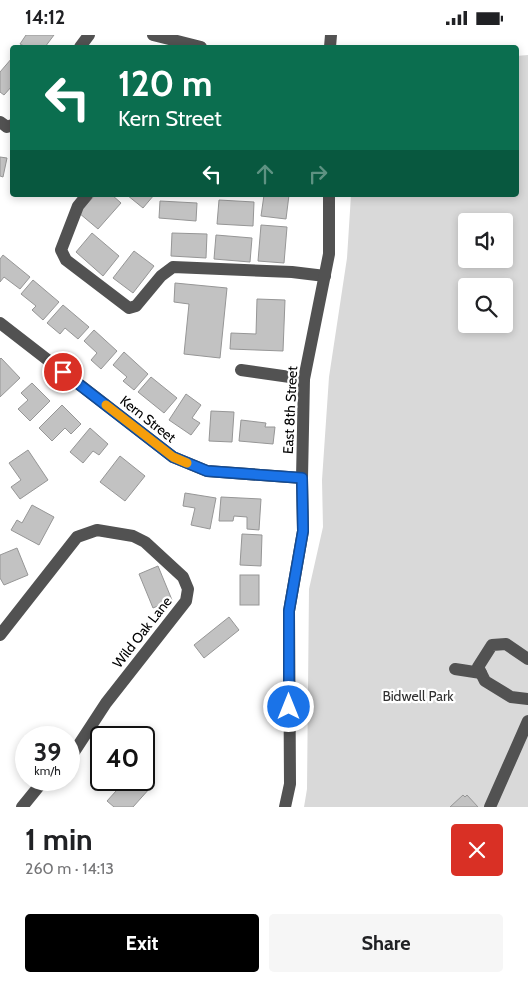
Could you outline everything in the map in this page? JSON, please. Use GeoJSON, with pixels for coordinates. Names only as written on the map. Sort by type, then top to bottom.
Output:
{"type":"FeatureCollection","features":[{"type":"Feature","properties":{"kind":"street"},"geometry":{"type":"LineString","coordinates":[[153,35],[193,45]]}},
{"type":"Feature","properties":{"kind":"street"},"geometry":{"type":"LineString","coordinates":[[85,197],[78,206],[61,250],[66,260],[129,308],[136,307],[162,276],[173,267],[324,275]]}},
{"type":"Feature","properties":{"kind":"street","name":"East 8th Street"},"geometry":{"type":"LineString","coordinates":[[285,807],[290,783],[289,611],[303,531],[304,379],[329,254],[329,197]]}},
{"type":"Feature","properties":{"kind":"street","name":"Kern Street"},"geometry":{"type":"LineString","coordinates":[[0,323],[173,457],[207,471],[302,478]]}},
{"type":"Feature","properties":{"kind":"street"},"geometry":{"type":"LineString","coordinates":[[241,370],[304,379]]}},
{"type":"Feature","properties":{"kind":"street","name":"Wild Oak Lane"},"geometry":{"type":"LineString","coordinates":[[0,635],[77,537],[96,529],[133,536],[145,542],[183,577],[188,589],[186,601],[106,703],[80,744]]}},
{"type":"Feature","properties":{"kind":"street"},"geometry":{"type":"LineString","coordinates":[[528,659],[506,644],[492,645],[478,667],[485,681],[512,697],[528,700],[528,705]]}},
{"type":"Feature","properties":{"kind":"street"},"geometry":{"type":"LineString","coordinates":[[455,669],[481,673]]}},
{"type":"Feature","properties":{"kind":"street"},"geometry":{"type":"LineString","coordinates":[[490,807],[528,721]]}},
{"type":"Feature","properties":{"kind":"street"},"geometry":{"type":"LineString","coordinates":[[22,807],[35,791]]}},
{"type":"Feature","properties":{"kind":"green space","name":"Bidwell Park"},"geometry":{"type":"Polygon","coordinates":[[[528,55],[528,807],[304,807],[307,789],[309,589],[323,527],[322,480],[329,377],[347,258],[351,197],[519,197],[519,56],[528,55]]]}},
{"type":"Feature","properties":{"kind":"building"},"geometry":{"type":"Polygon","coordinates":[[[26,35],[54,35],[46,45],[20,44],[26,35]]]}},
{"type":"Feature","properties":{"kind":"building"},"geometry":{"type":"Polygon","coordinates":[[[10,60],[10,88],[4,95],[0,92],[0,72],[10,60]]]}},
{"type":"Feature","properties":{"kind":"building"},"geometry":{"type":"Polygon","coordinates":[[[0,157],[7,158],[3,177],[0,176],[0,157]]]}},
{"type":"Feature","properties":{"kind":"building"},"geometry":{"type":"Polygon","coordinates":[[[93,197],[114,197],[121,203],[98,229],[79,213],[93,197]]]}},
{"type":"Feature","properties":{"kind":"building"},"geometry":{"type":"Polygon","coordinates":[[[129,197],[152,197],[143,208],[129,197]]]}},
{"type":"Feature","properties":{"kind":"building"},"geometry":{"type":"Polygon","coordinates":[[[264,197],[289,197],[286,219],[261,216],[264,197]]]}},
{"type":"Feature","properties":{"kind":"building"},"geometry":{"type":"Polygon","coordinates":[[[219,200],[254,202],[253,226],[217,224],[219,200]]]}},
{"type":"Feature","properties":{"kind":"building"},"geometry":{"type":"Polygon","coordinates":[[[160,201],[197,203],[196,221],[159,218],[160,201]]]}},
{"type":"Feature","properties":{"kind":"building"},"geometry":{"type":"Polygon","coordinates":[[[261,225],[287,227],[284,263],[258,261],[261,225]]]}},
{"type":"Feature","properties":{"kind":"building"},"geometry":{"type":"Polygon","coordinates":[[[92,233],[119,256],[103,276],[76,252],[92,233]]]}},
{"type":"Feature","properties":{"kind":"building"},"geometry":{"type":"Polygon","coordinates":[[[172,233],[207,234],[206,258],[171,256],[172,233]]]}},
{"type":"Feature","properties":{"kind":"building"},"geometry":{"type":"Polygon","coordinates":[[[216,235],[252,238],[250,262],[214,259],[216,235]]]}},
{"type":"Feature","properties":{"kind":"building"},"geometry":{"type":"Polygon","coordinates":[[[134,251],[154,266],[133,293],[113,278],[134,251]]]}},
{"type":"Feature","properties":{"kind":"building"},"geometry":{"type":"Polygon","coordinates":[[[3,255],[30,277],[20,289],[4,277],[0,282],[0,259],[3,255]]]}},
{"type":"Feature","properties":{"kind":"building"},"geometry":{"type":"Polygon","coordinates":[[[33,280],[59,302],[43,320],[32,310],[36,306],[21,294],[33,280]]]}},
{"type":"Feature","properties":{"kind":"building"},"geometry":{"type":"Polygon","coordinates":[[[175,283],[227,288],[220,358],[184,354],[189,304],[174,302],[175,283]]]}},
{"type":"Feature","properties":{"kind":"building"},"geometry":{"type":"Polygon","coordinates":[[[257,299],[285,300],[283,351],[230,349],[231,333],[256,334],[257,299]]]}},
{"type":"Feature","properties":{"kind":"building"},"geometry":{"type":"Polygon","coordinates":[[[63,305],[89,327],[78,339],[65,328],[60,334],[47,323],[63,305]]]}},
{"type":"Feature","properties":{"kind":"building"},"geometry":{"type":"Polygon","coordinates":[[[94,330],[117,351],[101,369],[91,360],[97,353],[84,341],[94,330]]]}},
{"type":"Feature","properties":{"kind":"building"},"geometry":{"type":"Polygon","coordinates":[[[124,352],[148,374],[134,390],[123,381],[127,377],[113,365],[124,352]]]}},
{"type":"Feature","properties":{"kind":"building"},"geometry":{"type":"Polygon","coordinates":[[[0,359],[20,378],[0,397],[0,359]]]}},
{"type":"Feature","properties":{"kind":"building"},"geometry":{"type":"Polygon","coordinates":[[[151,377],[177,398],[164,413],[138,392],[151,377]]]}},
{"type":"Feature","properties":{"kind":"building"},"geometry":{"type":"Polygon","coordinates":[[[32,383],[50,401],[30,421],[18,409],[28,400],[21,393],[32,383]]]}},
{"type":"Feature","properties":{"kind":"building"},"geometry":{"type":"Polygon","coordinates":[[[186,394],[201,405],[192,418],[200,423],[191,435],[169,420],[186,394]]]}},
{"type":"Feature","properties":{"kind":"building"},"geometry":{"type":"Polygon","coordinates":[[[62,405],[81,424],[71,434],[65,428],[52,441],[39,428],[62,405]]]}},
{"type":"Feature","properties":{"kind":"building"},"geometry":{"type":"Polygon","coordinates":[[[211,411],[234,412],[232,442],[209,441],[211,411]]]}},
{"type":"Feature","properties":{"kind":"building"},"geometry":{"type":"Polygon","coordinates":[[[241,420],[266,423],[265,427],[275,427],[273,444],[239,441],[241,420]]]}},
{"type":"Feature","properties":{"kind":"building"},"geometry":{"type":"Polygon","coordinates":[[[90,428],[108,444],[99,455],[93,451],[83,463],[70,452],[90,428]]]}},
{"type":"Feature","properties":{"kind":"building"},"geometry":{"type":"Polygon","coordinates":[[[28,450],[48,480],[20,499],[11,487],[21,480],[9,463],[28,450]]]}},
{"type":"Feature","properties":{"kind":"building"},"geometry":{"type":"Polygon","coordinates":[[[120,456],[145,476],[125,501],[100,482],[120,456]]]}},
{"type":"Feature","properties":{"kind":"building"},"geometry":{"type":"Polygon","coordinates":[[[185,493],[216,498],[210,529],[191,525],[195,508],[183,506],[185,493]]]}},
{"type":"Feature","properties":{"kind":"building"},"geometry":{"type":"Polygon","coordinates":[[[221,497],[261,499],[259,530],[247,529],[247,517],[234,516],[233,521],[219,521],[221,497]]]}},
{"type":"Feature","properties":{"kind":"building"},"geometry":{"type":"Polygon","coordinates":[[[32,505],[54,517],[39,545],[11,530],[17,520],[22,523],[32,505]]]}},
{"type":"Feature","properties":{"kind":"building"},"geometry":{"type":"Polygon","coordinates":[[[242,534],[262,535],[261,566],[240,565],[242,534]]]}},
{"type":"Feature","properties":{"kind":"building"},"geometry":{"type":"Polygon","coordinates":[[[17,548],[28,575],[4,585],[0,578],[0,555],[17,548]]]}},
{"type":"Feature","properties":{"kind":"building"},"geometry":{"type":"Polygon","coordinates":[[[158,566],[172,600],[153,608],[139,574],[158,566]]]}},
{"type":"Feature","properties":{"kind":"building"},"geometry":{"type":"Polygon","coordinates":[[[240,575],[259,575],[259,605],[240,605],[240,575]]]}},
{"type":"Feature","properties":{"kind":"building"},"geometry":{"type":"Polygon","coordinates":[[[229,617],[239,630],[204,658],[194,645],[229,617]]]}},
{"type":"Feature","properties":{"kind":"building"},"geometry":{"type":"Polygon","coordinates":[[[116,791],[147,791],[133,807],[114,807],[107,801],[116,791]]]}},
{"type":"Feature","properties":{"kind":"building"},"geometry":{"type":"Polygon","coordinates":[[[463,795],[465,797],[467,795],[478,807],[450,807],[463,795]]]}},
{"type":"Feature","properties":{"kind":"slow traffic"},"geometry":{"type":"LineString","coordinates":[[106,405],[173,457],[187,463]]}},
{"type":"Feature","properties":{"kind":"route"},"geometry":{"type":"LineString","coordinates":[[63,372],[173,457],[207,471],[302,478],[303,531],[289,611],[289,707]]}}]}
